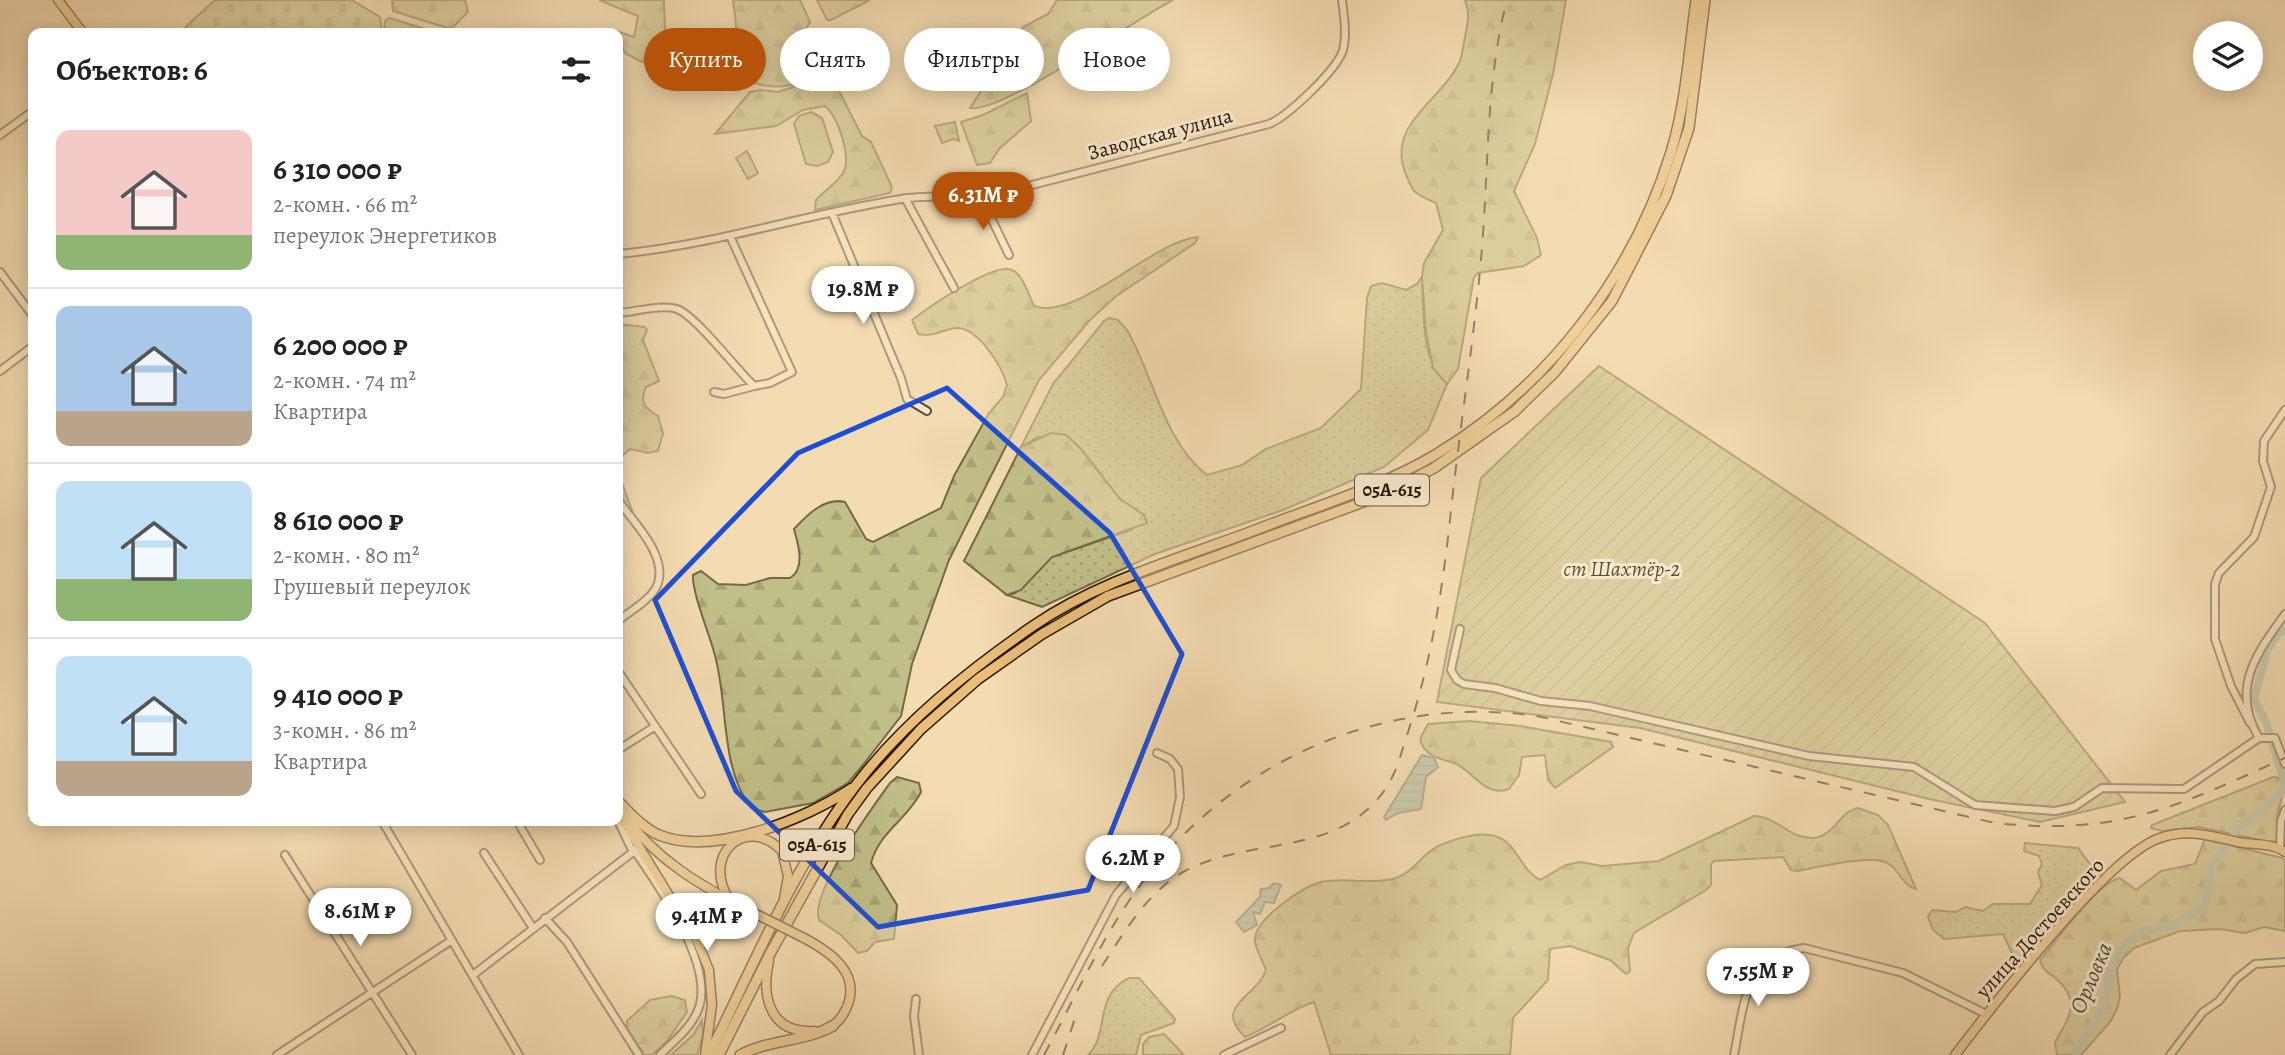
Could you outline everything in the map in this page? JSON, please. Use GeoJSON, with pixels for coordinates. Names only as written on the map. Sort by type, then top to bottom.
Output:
{"type":"FeatureCollection","features":[{"type":"Feature","properties":{"kind":"highway","name":"05А-615"},"geometry":{"type":"LineString","coordinates":[[707,1055],[782,907],[824,832],[856,785],[937,699],[1036,624],[1127,576],[1385,480],[1435,455],[1511,399],[1552,360],[1608,286],[1644,219],[1671,151],[1682,106],[1696,0]]}},
{"type":"Feature","properties":{"kind":"highway","name":"05А-615"},"geometry":{"type":"LineString","coordinates":[[719,1055],[824,854],[867,788],[921,729],[978,679],[1042,634],[1108,596],[1385,494],[1434,468],[1500,422],[1555,372],[1612,301],[1666,196],[1689,128],[1705,0]]}},
{"type":"Feature","properties":{"kind":"highway"},"geometry":{"type":"LineString","coordinates":[[623,807],[657,834],[703,843],[793,818],[831,801],[856,785]]}},
{"type":"Feature","properties":{"kind":"highway"},"geometry":{"type":"LineString","coordinates":[[740,1055],[770,1044],[817,1035],[833,1026]]}},
{"type":"Feature","properties":{"kind":"main road"},"geometry":{"type":"LineString","coordinates":[[58,0],[79,28]]}},
{"type":"Feature","properties":{"kind":"main road"},"geometry":{"type":"LineString","coordinates":[[623,809],[662,858],[700,885],[832,954],[848,978],[847,1007],[833,1026],[816,1031],[799,1031],[778,1022],[766,999],[765,980],[771,952]]}},
{"type":"Feature","properties":{"kind":"main road"},"geometry":{"type":"LineString","coordinates":[[623,820],[698,943],[709,970],[712,1005],[707,1055]]}},
{"type":"Feature","properties":{"kind":"main road","name":"улица Достоевского"},"geometry":{"type":"LineString","coordinates":[[1955,1055],[1986,1014],[2092,892],[2150,842],[2187,832],[2283,850]]}},
{"type":"Feature","properties":{"kind":"main road"},"geometry":{"type":"LineString","coordinates":[[730,900],[721,888],[720,859],[728,846],[738,840],[763,839],[775,844],[786,863],[788,876],[782,907]]}},
{"type":"Feature","properties":{"kind":"street","name":"Заводская улица"},"geometry":{"type":"LineString","coordinates":[[623,253],[672,248],[905,198],[981,197],[1026,188],[1276,121],[1291,111],[1341,56],[1345,39],[1342,0]]}},
{"type":"Feature","properties":{"kind":"street"},"geometry":{"type":"LineString","coordinates":[[0,135],[28,115]]}},
{"type":"Feature","properties":{"kind":"street"},"geometry":{"type":"LineString","coordinates":[[981,197],[1009,255]]}},
{"type":"Feature","properties":{"kind":"street"},"geometry":{"type":"LineString","coordinates":[[905,198],[954,288]]}},
{"type":"Feature","properties":{"kind":"street"},"geometry":{"type":"LineString","coordinates":[[832,213],[907,399],[927,411]]}},
{"type":"Feature","properties":{"kind":"street"},"geometry":{"type":"LineString","coordinates":[[714,392],[724,394],[770,383],[792,372],[730,236]]}},
{"type":"Feature","properties":{"kind":"street"},"geometry":{"type":"LineString","coordinates":[[0,272],[28,310]]}},
{"type":"Feature","properties":{"kind":"street"},"geometry":{"type":"LineString","coordinates":[[623,313],[676,308],[698,324],[724,357],[754,386]]}},
{"type":"Feature","properties":{"kind":"street"},"geometry":{"type":"LineString","coordinates":[[0,371],[28,350]]}},
{"type":"Feature","properties":{"kind":"street"},"geometry":{"type":"LineString","coordinates":[[2285,410],[2264,441],[2263,461],[2271,488],[2258,529],[2248,545],[2219,573],[2215,584],[2215,639],[2226,674],[2250,723],[2266,737],[2275,738],[2285,764]]}},
{"type":"Feature","properties":{"kind":"street"},"geometry":{"type":"LineString","coordinates":[[623,507],[656,555],[658,583],[650,595],[623,617]]}},
{"type":"Feature","properties":{"kind":"street"},"geometry":{"type":"LineString","coordinates":[[2250,723],[2247,695],[2251,665],[2285,614]]}},
{"type":"Feature","properties":{"kind":"street"},"geometry":{"type":"LineString","coordinates":[[1460,629],[1451,670],[1457,680],[1464,684],[1541,701],[1590,706],[1809,756],[1914,767],[1966,801],[1982,806],[2055,811],[2074,807],[2102,788],[2184,789],[2266,737]]}},
{"type":"Feature","properties":{"kind":"street"},"geometry":{"type":"LineString","coordinates":[[623,679],[701,794]]}},
{"type":"Feature","properties":{"kind":"street"},"geometry":{"type":"LineString","coordinates":[[623,747],[654,727]]}},
{"type":"Feature","properties":{"kind":"street"},"geometry":{"type":"LineString","coordinates":[[1032,1055],[1116,895],[1174,826],[1180,797],[1178,769],[1170,759],[1157,753]]}},
{"type":"Feature","properties":{"kind":"street"},"geometry":{"type":"LineString","coordinates":[[2283,850],[2281,821],[2285,810]]}},
{"type":"Feature","properties":{"kind":"street"},"geometry":{"type":"LineString","coordinates":[[385,826],[519,1055]]}},
{"type":"Feature","properties":{"kind":"street"},"geometry":{"type":"LineString","coordinates":[[520,826],[540,860]]}},
{"type":"Feature","properties":{"kind":"street"},"geometry":{"type":"LineString","coordinates":[[621,826],[683,928],[698,974],[700,1007],[692,1022],[660,1055]]}},
{"type":"Feature","properties":{"kind":"street"},"geometry":{"type":"LineString","coordinates":[[473,975],[634,850]]}},
{"type":"Feature","properties":{"kind":"street"},"geometry":{"type":"LineString","coordinates":[[484,853],[533,928]]}},
{"type":"Feature","properties":{"kind":"street"},"geometry":{"type":"LineString","coordinates":[[285,855],[412,1055]]}},
{"type":"Feature","properties":{"kind":"street"},"geometry":{"type":"LineString","coordinates":[[545,918],[567,942],[639,1055]]}},
{"type":"Feature","properties":{"kind":"street"},"geometry":{"type":"LineString","coordinates":[[277,1055],[452,940]]}},
{"type":"Feature","properties":{"kind":"street"},"geometry":{"type":"LineString","coordinates":[[1734,1055],[1748,986],[1762,965],[1777,956],[1804,948],[1891,969],[1925,981],[1986,1014]]}},
{"type":"Feature","properties":{"kind":"street"},"geometry":{"type":"LineString","coordinates":[[2170,1055],[2203,1012],[2219,1001],[2236,979],[2255,964],[2285,962]]}},
{"type":"Feature","properties":{"kind":"street"},"geometry":{"type":"LineString","coordinates":[[916,999],[914,1016],[919,1055]]}},
{"type":"Feature","properties":{"kind":"street"},"geometry":{"type":"LineString","coordinates":[[1224,1055],[1281,1028]]}},
{"type":"Feature","properties":{"kind":"highlighted area"},"geometry":{"type":"Polygon","coordinates":[[[947,388],[1110,533],[1182,654],[1088,890],[878,927],[736,791],[655,600],[798,453],[947,388]]]}},
{"type":"Feature","properties":{"kind":"green space"},"geometry":{"type":"Polygon","coordinates":[[[215,0],[352,0],[380,17],[381,28],[184,28],[215,0]]]}},
{"type":"Feature","properties":{"kind":"green space"},"geometry":{"type":"Polygon","coordinates":[[[392,0],[465,0],[468,12],[452,28],[448,28],[393,11],[392,0]]]}},
{"type":"Feature","properties":{"kind":"green space"},"geometry":{"type":"Polygon","coordinates":[[[599,0],[664,0],[665,28],[644,28],[644,63],[625,53],[623,48],[623,33],[634,37],[638,16],[599,0]]]}},
{"type":"Feature","properties":{"kind":"green space"},"geometry":{"type":"Polygon","coordinates":[[[733,0],[800,0],[810,22],[806,28],[780,28],[780,86],[766,86],[766,28],[736,28],[733,0]]]}},
{"type":"Feature","properties":{"kind":"green space"},"geometry":{"type":"Polygon","coordinates":[[[817,0],[870,0],[827,20],[817,0]]]}},
{"type":"Feature","properties":{"kind":"green space"},"geometry":{"type":"Polygon","coordinates":[[[1057,0],[1173,0],[1126,28],[1058,28],[1058,70],[1044,78],[1044,28],[1022,28],[1048,14],[1057,0]]]}},
{"type":"Feature","properties":{"kind":"green space"},"geometry":{"type":"Polygon","coordinates":[[[1465,0],[1566,0],[1553,74],[1535,144],[1514,191],[1537,238],[1541,255],[1524,266],[1478,273],[1474,277],[1458,369],[1447,384],[1433,368],[1426,332],[1422,277],[1424,263],[1443,230],[1436,203],[1413,190],[1401,155],[1409,126],[1451,77],[1460,60],[1468,18],[1465,0]]]}},
{"type":"Feature","properties":{"kind":"green space"},"geometry":{"type":"Polygon","coordinates":[[[389,18],[422,28],[384,28],[385,21],[389,18]]]}},
{"type":"Feature","properties":{"kind":"green space"},"geometry":{"type":"Polygon","coordinates":[[[839,91],[862,136],[871,142],[892,187],[890,193],[815,210],[816,200],[843,173],[846,158],[835,119],[825,106],[803,110],[776,126],[715,134],[750,92],[839,91]]]}},
{"type":"Feature","properties":{"kind":"green space"},"geometry":{"type":"Polygon","coordinates":[[[981,91],[1020,91],[987,106],[970,108],[981,91]]]}},
{"type":"Feature","properties":{"kind":"green space"},"geometry":{"type":"Polygon","coordinates":[[[1027,93],[1031,121],[999,149],[990,163],[977,165],[961,122],[983,115],[1027,93]]]}},
{"type":"Feature","properties":{"kind":"green space"},"geometry":{"type":"Polygon","coordinates":[[[811,112],[822,118],[833,152],[828,162],[817,166],[806,164],[794,124],[799,116],[811,112]]]}},
{"type":"Feature","properties":{"kind":"green space"},"geometry":{"type":"Polygon","coordinates":[[[955,122],[959,141],[953,139],[942,143],[935,126],[955,122]]]}},
{"type":"Feature","properties":{"kind":"green space"},"geometry":{"type":"Polygon","coordinates":[[[747,151],[758,173],[748,179],[736,158],[747,151]]]}},
{"type":"Feature","properties":{"kind":"green space"},"geometry":{"type":"Polygon","coordinates":[[[1198,237],[1195,243],[1115,297],[1089,321],[1039,380],[949,560],[912,664],[901,716],[863,765],[848,783],[813,803],[765,812],[751,808],[741,791],[729,753],[719,671],[698,602],[693,575],[701,571],[718,584],[746,585],[770,578],[790,578],[795,574],[799,562],[794,529],[811,513],[831,502],[845,502],[866,539],[873,542],[941,508],[954,476],[989,413],[1003,397],[1007,385],[995,359],[973,334],[957,328],[928,335],[918,334],[912,320],[932,306],[977,279],[1003,269],[1016,272],[1034,306],[1051,308],[1071,303],[1159,252],[1179,242],[1198,237]]]}},
{"type":"Feature","properties":{"kind":"green space"},"geometry":{"type":"Polygon","coordinates":[[[1422,277],[1428,349],[1438,374],[1447,384],[1428,430],[1384,467],[1283,510],[1155,554],[1042,607],[1007,595],[1015,593],[1052,557],[1131,530],[1144,515],[1120,499],[1080,448],[1038,437],[1021,447],[1053,384],[1104,321],[1109,318],[1118,320],[1127,330],[1169,426],[1192,461],[1207,475],[1242,465],[1266,449],[1321,428],[1361,389],[1367,298],[1371,286],[1382,283],[1406,290],[1417,284],[1422,277]]]}},
{"type":"Feature","properties":{"kind":"green space"},"geometry":{"type":"Polygon","coordinates":[[[623,325],[645,327],[647,330],[643,340],[659,381],[646,387],[643,401],[658,416],[663,433],[658,451],[648,453],[630,449],[623,455],[623,325]]]}},
{"type":"Feature","properties":{"kind":"green space","name":"ст Шахтёр-2"},"geometry":{"type":"Polygon","coordinates":[[[1599,366],[1985,623],[2125,802],[2040,822],[1929,799],[1640,728],[1437,702],[1481,478],[1599,366]]]}},
{"type":"Feature","properties":{"kind":"green space"},"geometry":{"type":"Polygon","coordinates":[[[1051,433],[1066,435],[1080,448],[1120,499],[1144,515],[1147,523],[1052,557],[1021,590],[1007,595],[964,561],[1021,447],[1051,433]]]}},
{"type":"Feature","properties":{"kind":"green space"},"geometry":{"type":"Polygon","coordinates":[[[623,486],[634,516],[623,502],[623,486]]]}},
{"type":"Feature","properties":{"kind":"green space"},"geometry":{"type":"Polygon","coordinates":[[[1469,721],[1520,726],[1611,742],[1613,747],[1555,788],[1548,780],[1545,755],[1522,757],[1519,775],[1509,789],[1492,790],[1461,766],[1429,753],[1420,739],[1428,724],[1469,721]]]}},
{"type":"Feature","properties":{"kind":"green space"},"geometry":{"type":"Polygon","coordinates":[[[897,777],[919,783],[921,792],[880,843],[871,863],[897,905],[894,939],[875,942],[867,951],[858,953],[841,935],[819,920],[818,907],[844,850],[890,783],[897,777]]]}},
{"type":"Feature","properties":{"kind":"green space"},"geometry":{"type":"Polygon","coordinates":[[[2273,777],[2282,778],[2283,784],[2277,821],[2278,842],[2199,827],[2162,831],[2151,828],[2152,825],[2273,777]]]}},
{"type":"Feature","properties":{"kind":"green space"},"geometry":{"type":"Polygon","coordinates":[[[1858,808],[1878,815],[1888,825],[1916,889],[1908,885],[1893,867],[1881,861],[1858,861],[1797,871],[1791,870],[1783,857],[1714,861],[1711,864],[1711,885],[1706,890],[1634,933],[1628,948],[1630,971],[1626,974],[1610,960],[1570,946],[1550,949],[1548,980],[1513,1018],[1510,1055],[1331,1055],[1314,1002],[1245,1037],[1236,1026],[1233,1017],[1235,1009],[1266,970],[1255,944],[1262,923],[1292,897],[1321,882],[1396,878],[1441,845],[1467,836],[1484,834],[1507,842],[1527,869],[1540,880],[1566,865],[1580,862],[1602,866],[1659,861],[1754,816],[1762,817],[1806,838],[1814,838],[1827,833],[1846,814],[1858,808]]]}},
{"type":"Feature","properties":{"kind":"green space"},"geometry":{"type":"Polygon","coordinates":[[[2205,839],[2285,861],[2285,931],[2264,927],[2245,933],[2219,929],[2180,931],[2134,948],[2123,958],[2117,970],[2120,996],[2110,1022],[2081,1055],[2057,1055],[2055,1042],[2069,1016],[2071,1001],[2063,985],[2045,970],[2040,960],[2100,890],[2120,878],[2136,890],[2161,871],[2195,864],[2205,839]]]}},
{"type":"Feature","properties":{"kind":"green space"},"geometry":{"type":"Polygon","coordinates":[[[2025,843],[2078,848],[2098,875],[2023,963],[2019,965],[2016,962],[2003,934],[1944,939],[1933,930],[1928,917],[1932,910],[1956,912],[1965,907],[1983,911],[1993,904],[2030,904],[2042,885],[2038,872],[2042,864],[2039,856],[2024,851],[2025,843]]]}},
{"type":"Feature","properties":{"kind":"green space"},"geometry":{"type":"Polygon","coordinates":[[[1129,978],[1139,978],[1175,1019],[1174,1023],[1141,1035],[1136,1055],[1088,1055],[1099,1036],[1110,994],[1129,978]]]}},
{"type":"Feature","properties":{"kind":"green space"},"geometry":{"type":"Polygon","coordinates":[[[671,996],[685,1000],[687,1012],[667,1041],[652,1055],[644,1055],[627,1028],[627,1021],[650,1000],[671,996]]]}},
{"type":"Feature","properties":{"kind":"green space"},"geometry":{"type":"Polygon","coordinates":[[[702,1020],[703,1035],[697,1055],[671,1055],[694,1034],[702,1020]]]}},
{"type":"Feature","properties":{"kind":"green space"},"geometry":{"type":"Polygon","coordinates":[[[1164,1034],[1184,1055],[1143,1055],[1143,1044],[1149,1037],[1164,1034]]]}},
{"type":"Feature","properties":{"kind":"shaded area"},"geometry":{"type":"Polygon","coordinates":[[[1422,755],[1434,758],[1438,767],[1426,777],[1421,809],[1398,813],[1386,820],[1384,817],[1422,755]]]}},
{"type":"Feature","properties":{"kind":"shaded area"},"geometry":{"type":"Polygon","coordinates":[[[1274,883],[1281,885],[1274,903],[1265,902],[1260,914],[1253,912],[1257,925],[1244,932],[1236,922],[1260,897],[1261,889],[1269,888],[1274,883]]]}},
{"type":"Feature","properties":{"kind":"waterway","name":"Орловка"},"geometry":{"type":"LineString","coordinates":[[2075,1055],[2103,1008],[2112,968],[2126,943],[2145,930],[2175,925],[2205,905],[2211,868],[2237,830],[2279,795],[2285,784],[2266,722],[2254,699],[2267,651],[2279,632],[2285,631]]}},
{"type":"Feature","properties":{"kind":"railway"},"geometry":{"type":"LineString","coordinates":[[1102,966],[1138,913],[1172,879],[1210,860],[1317,837],[1342,827],[1364,812],[1384,791],[1395,770],[1423,682],[1442,581],[1478,293],[1491,96],[1507,0]]}},
{"type":"Feature","properties":{"kind":"railway"},"geometry":{"type":"LineString","coordinates":[[1044,1055],[1127,904],[1178,840],[1220,802],[1266,771],[1316,745],[1369,727],[1424,716],[1480,712],[1537,716],[1995,823],[2039,826],[2113,821],[2146,814],[2211,791],[2285,758]]}},
{"type":"Feature","properties":{"kind":"railway"},"geometry":{"type":"LineString","coordinates":[[1063,1055],[1077,1012]]}}]}
